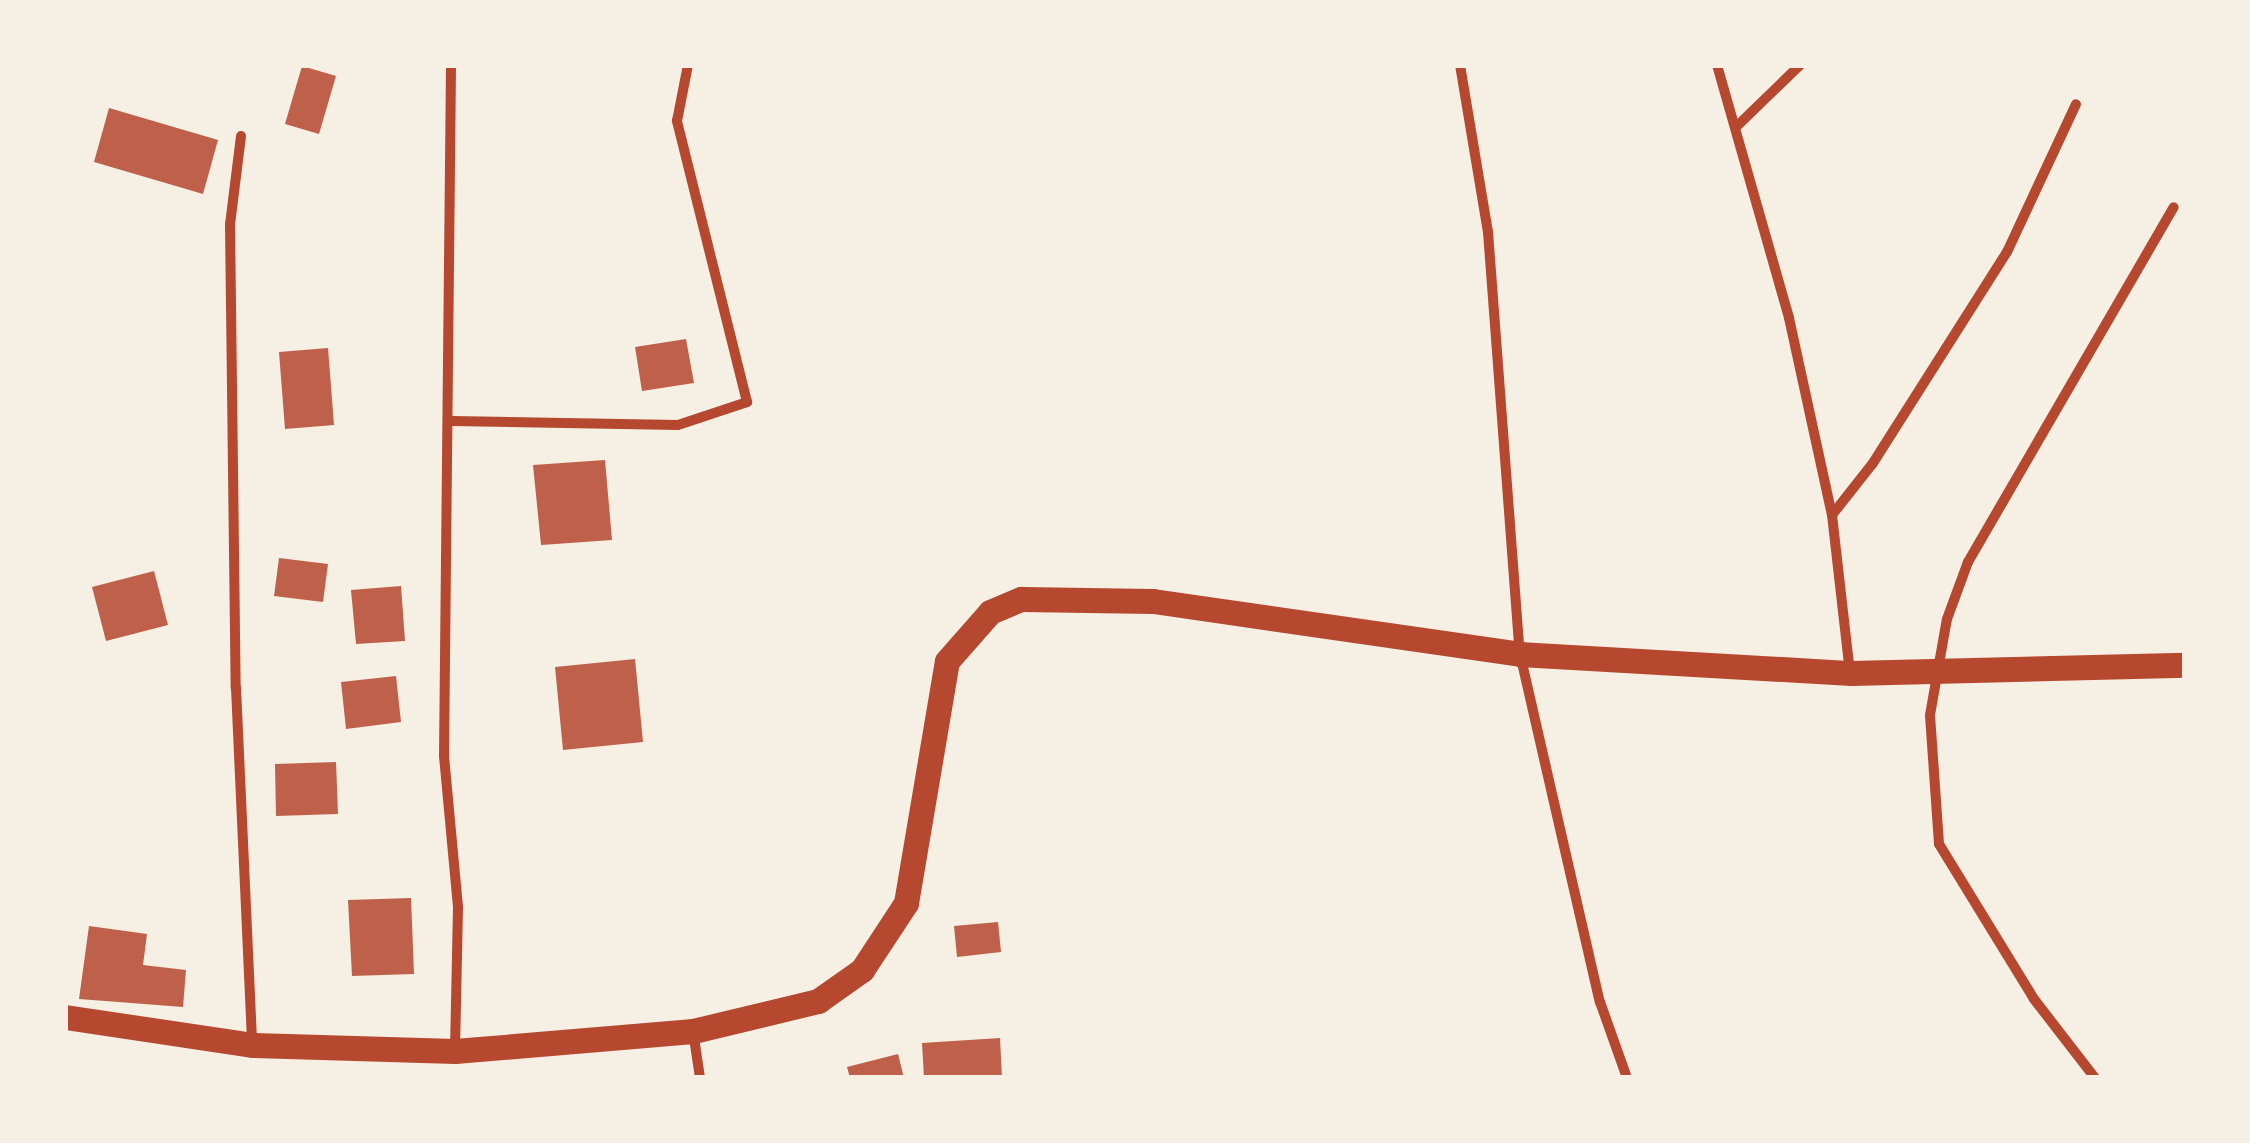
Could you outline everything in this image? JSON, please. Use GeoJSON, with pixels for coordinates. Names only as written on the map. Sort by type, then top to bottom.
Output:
{"type":"FeatureCollection","features":[{"type":"Feature","properties":{"kind":"main road"},"geometry":{"type":"LineString","coordinates":[[65,1017],[252,1045],[455,1052],[692,1031],[818,1001],[862,970],[886,942],[906,903],[948,661],[990,612],[1021,599],[1153,602],[1520,654],[1850,673],[2185,665]]}},
{"type":"Feature","properties":{"kind":"street"},"geometry":{"type":"LineString","coordinates":[[451,65],[452,421],[444,756],[458,908],[455,1052]]}},
{"type":"Feature","properties":{"kind":"street"},"geometry":{"type":"LineString","coordinates":[[452,421],[678,425],[747,402],[677,122],[688,65]]}},
{"type":"Feature","properties":{"kind":"street"},"geometry":{"type":"LineString","coordinates":[[1460,65],[1488,232],[1520,654],[1600,1002],[1627,1078]]}},
{"type":"Feature","properties":{"kind":"street"},"geometry":{"type":"LineString","coordinates":[[1717,65],[1789,318],[1832,515],[1850,673]]}},
{"type":"Feature","properties":{"kind":"street"},"geometry":{"type":"LineString","coordinates":[[1736,127],[1800,65]]}},
{"type":"Feature","properties":{"kind":"street"},"geometry":{"type":"LineString","coordinates":[[1832,515],[1873,463],[2007,252],[2076,104]]}},
{"type":"Feature","properties":{"kind":"street"},"geometry":{"type":"LineString","coordinates":[[240,136],[230,224],[235,649],[252,1045]]}},
{"type":"Feature","properties":{"kind":"street"},"geometry":{"type":"LineString","coordinates":[[2095,1078],[2034,999],[1939,844],[1930,715],[1934,670],[1968,562],[2174,208]]}},
{"type":"Feature","properties":{"kind":"street"},"geometry":{"type":"LineString","coordinates":[[692,1031],[700,1078]]}},
{"type":"Feature","properties":{"kind":"building"},"geometry":{"type":"Polygon","coordinates":[[[302,66],[336,76],[319,134],[285,124],[302,66]]]}},
{"type":"Feature","properties":{"kind":"building"},"geometry":{"type":"Polygon","coordinates":[[[109,108],[218,140],[203,194],[94,162],[109,108]]]}},
{"type":"Feature","properties":{"kind":"building"},"geometry":{"type":"Polygon","coordinates":[[[686,339],[694,383],[642,391],[635,347],[686,339]]]}},
{"type":"Feature","properties":{"kind":"building"},"geometry":{"type":"Polygon","coordinates":[[[328,348],[334,425],[285,429],[279,352],[328,348]]]}},
{"type":"Feature","properties":{"kind":"building"},"geometry":{"type":"Polygon","coordinates":[[[605,460],[612,540],[541,545],[533,465],[605,460]]]}},
{"type":"Feature","properties":{"kind":"building"},"geometry":{"type":"Polygon","coordinates":[[[279,558],[328,564],[323,602],[274,596],[279,558]]]}},
{"type":"Feature","properties":{"kind":"building"},"geometry":{"type":"Polygon","coordinates":[[[154,571],[168,625],[106,641],[92,587],[154,571]]]}},
{"type":"Feature","properties":{"kind":"building"},"geometry":{"type":"Polygon","coordinates":[[[401,586],[405,641],[356,644],[351,590],[401,586]]]}},
{"type":"Feature","properties":{"kind":"building"},"geometry":{"type":"Polygon","coordinates":[[[635,659],[643,742],[563,750],[555,667],[635,659]]]}},
{"type":"Feature","properties":{"kind":"building"},"geometry":{"type":"Polygon","coordinates":[[[396,676],[401,722],[346,729],[341,682],[396,676]]]}},
{"type":"Feature","properties":{"kind":"building"},"geometry":{"type":"Polygon","coordinates":[[[336,762],[338,814],[276,816],[275,764],[336,762]]]}},
{"type":"Feature","properties":{"kind":"building"},"geometry":{"type":"Polygon","coordinates":[[[411,898],[414,974],[352,976],[348,900],[411,898]]]}},
{"type":"Feature","properties":{"kind":"building"},"geometry":{"type":"Polygon","coordinates":[[[998,922],[1001,952],[957,957],[954,926],[998,922]]]}},
{"type":"Feature","properties":{"kind":"building"},"geometry":{"type":"Polygon","coordinates":[[[89,926],[147,934],[143,965],[186,970],[183,1007],[79,999],[89,926]]]}},
{"type":"Feature","properties":{"kind":"building"},"geometry":{"type":"Polygon","coordinates":[[[1000,1038],[1002,1078],[924,1078],[922,1043],[1000,1038]]]}},
{"type":"Feature","properties":{"kind":"building"},"geometry":{"type":"Polygon","coordinates":[[[898,1054],[904,1078],[850,1078],[847,1067],[898,1054]]]}}]}
